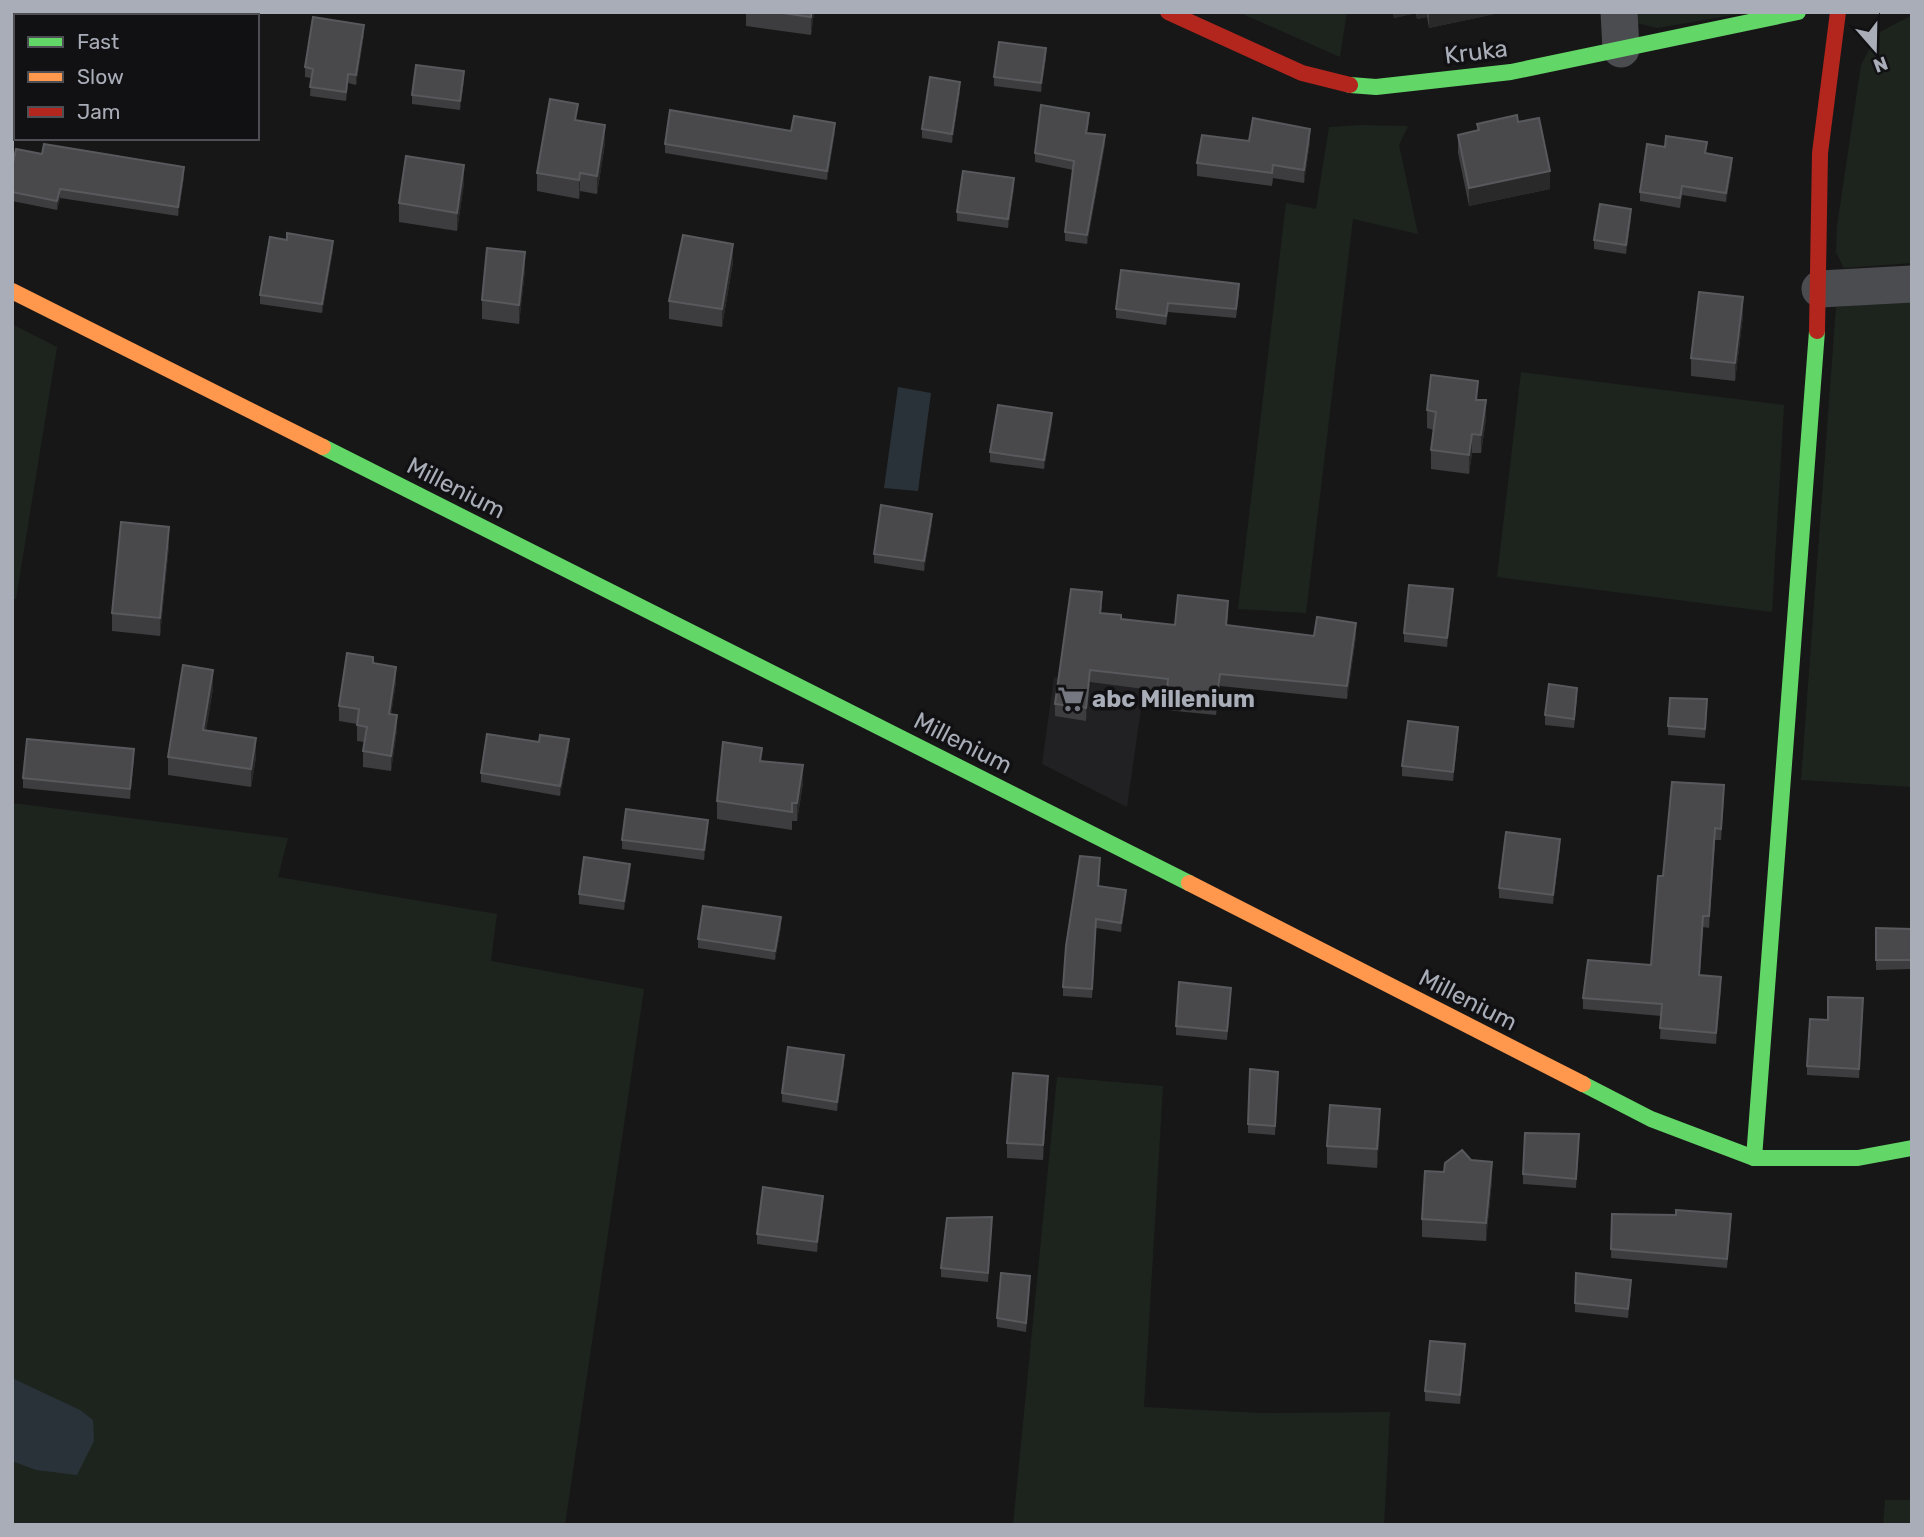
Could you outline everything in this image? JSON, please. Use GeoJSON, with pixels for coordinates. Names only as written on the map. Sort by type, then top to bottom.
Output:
{"type":"FeatureCollection","features":[{"type":"Feature","properties":{"kind":"street","name":"Kruka"},"geometry":{"type":"LineString","coordinates":[[1168,12],[1302,73],[1343,84],[1365,86],[1511,72],[1798,12]]}},
{"type":"Feature","properties":{"kind":"street"},"geometry":{"type":"LineString","coordinates":[[1619,12],[1621,49]]}},
{"type":"Feature","properties":{"kind":"street"},"geometry":{"type":"LineString","coordinates":[[1754,1158],[1819,289],[1817,220],[1820,153],[1838,12]]}},
{"type":"Feature","properties":{"kind":"street"},"geometry":{"type":"LineString","coordinates":[[1819,289],[1912,284]]}},
{"type":"Feature","properties":{"kind":"street","name":"Millenium"},"geometry":{"type":"LineString","coordinates":[[12,291],[1182,879],[1651,1119],[1754,1158],[1858,1158],[1912,1148]]}},
{"type":"Feature","properties":{"kind":"shaded area"},"geometry":{"type":"Polygon","coordinates":[[[1238,12],[1347,12],[1340,57],[1238,12]]]}},
{"type":"Feature","properties":{"kind":"shaded area"},"geometry":{"type":"Polygon","coordinates":[[[1637,12],[1751,12],[1657,28],[1637,23],[1637,12]]]}},
{"type":"Feature","properties":{"kind":"shaded area"},"geometry":{"type":"Polygon","coordinates":[[[1912,15],[1912,263],[1844,268],[1836,252],[1837,226],[1861,65],[1878,33],[1912,15]]]}},
{"type":"Feature","properties":{"kind":"shaded area"},"geometry":{"type":"Polygon","coordinates":[[[1408,126],[1399,145],[1418,234],[1353,219],[1306,613],[1238,609],[1286,203],[1316,209],[1329,127],[1408,126]]]}},
{"type":"Feature","properties":{"kind":"shaded area"},"geometry":{"type":"Polygon","coordinates":[[[1912,299],[1912,787],[1801,780],[1836,307],[1912,299]]]}},
{"type":"Feature","properties":{"kind":"shaded area"},"geometry":{"type":"Polygon","coordinates":[[[12,324],[57,347],[16,599],[12,599],[12,324]]]}},
{"type":"Feature","properties":{"kind":"shaded area"},"geometry":{"type":"Polygon","coordinates":[[[1521,372],[1784,405],[1772,612],[1497,577],[1521,372]]]}},
{"type":"Feature","properties":{"kind":"shaded area"},"geometry":{"type":"Polygon","coordinates":[[[898,387],[931,393],[918,491],[884,488],[898,387]]]}},
{"type":"Feature","properties":{"kind":"shaded area"},"geometry":{"type":"Polygon","coordinates":[[[1054,677],[1060,678],[1086,720],[1091,678],[1144,688],[1127,807],[1042,764],[1054,677]]]}},
{"type":"Feature","properties":{"kind":"shaded area"},"geometry":{"type":"Polygon","coordinates":[[[12,803],[288,838],[278,877],[497,914],[491,961],[644,989],[565,1525],[12,1525],[12,803]]]}},
{"type":"Feature","properties":{"kind":"shaded area"},"geometry":{"type":"Polygon","coordinates":[[[1057,1077],[1163,1086],[1144,1407],[1260,1413],[1390,1412],[1384,1525],[1013,1525],[1057,1077]]]}},
{"type":"Feature","properties":{"kind":"shaded area"},"geometry":{"type":"Polygon","coordinates":[[[12,1378],[80,1410],[93,1420],[94,1441],[77,1475],[36,1470],[12,1461],[12,1378]]]}},
{"type":"Feature","properties":{"kind":"shaded area"},"geometry":{"type":"Polygon","coordinates":[[[1885,1500],[1912,1500],[1912,1525],[1883,1525],[1885,1500]]]}},
{"type":"Feature","properties":{"kind":"building"},"geometry":{"type":"Polygon","coordinates":[[[152,12],[190,12],[190,14],[152,12]]]}},
{"type":"Feature","properties":{"kind":"building"},"geometry":{"type":"Polygon","coordinates":[[[776,12],[811,12],[811,17],[776,12]]]}},
{"type":"Feature","properties":{"kind":"building"},"geometry":{"type":"Polygon","coordinates":[[[313,17],[364,25],[356,75],[348,74],[346,92],[310,87],[313,69],[305,67],[313,17]]]}},
{"type":"Feature","properties":{"kind":"building"},"geometry":{"type":"Polygon","coordinates":[[[999,42],[1046,48],[1041,83],[994,77],[999,42]]]}},
{"type":"Feature","properties":{"kind":"building"},"geometry":{"type":"Polygon","coordinates":[[[416,65],[464,71],[460,101],[412,95],[416,65]]]}},
{"type":"Feature","properties":{"kind":"building"},"geometry":{"type":"Polygon","coordinates":[[[930,77],[960,82],[952,134],[922,129],[930,77]]]}},
{"type":"Feature","properties":{"kind":"building"},"geometry":{"type":"Polygon","coordinates":[[[550,99],[578,104],[575,120],[605,125],[597,176],[580,173],[579,180],[537,173],[550,99]]]}},
{"type":"Feature","properties":{"kind":"building"},"geometry":{"type":"Polygon","coordinates":[[[1041,105],[1089,113],[1086,133],[1105,135],[1087,235],[1065,232],[1074,161],[1035,153],[1041,105]]]}},
{"type":"Feature","properties":{"kind":"building"},"geometry":{"type":"Polygon","coordinates":[[[670,110],[791,131],[794,116],[835,123],[827,171],[665,144],[670,110]]]}},
{"type":"Feature","properties":{"kind":"building"},"geometry":{"type":"Polygon","coordinates":[[[1517,115],[1518,122],[1539,118],[1550,171],[1469,188],[1458,135],[1479,130],[1477,124],[1517,115]]]}},
{"type":"Feature","properties":{"kind":"building"},"geometry":{"type":"Polygon","coordinates":[[[1253,118],[1310,129],[1304,170],[1273,165],[1272,173],[1197,163],[1202,135],[1249,141],[1253,118]]]}},
{"type":"Feature","properties":{"kind":"building"},"geometry":{"type":"Polygon","coordinates":[[[1666,136],[1707,142],[1705,153],[1732,158],[1726,193],[1682,186],[1680,198],[1640,192],[1647,144],[1665,147],[1666,136]]]}},
{"type":"Feature","properties":{"kind":"building"},"geometry":{"type":"Polygon","coordinates":[[[44,144],[184,167],[178,207],[60,189],[57,201],[12,192],[12,168],[16,149],[42,154],[44,144]]]}},
{"type":"Feature","properties":{"kind":"building"},"geometry":{"type":"Polygon","coordinates":[[[406,156],[464,165],[457,213],[399,203],[406,156]]]}},
{"type":"Feature","properties":{"kind":"building"},"geometry":{"type":"Polygon","coordinates":[[[963,171],[1014,178],[1008,219],[957,212],[963,171]]]}},
{"type":"Feature","properties":{"kind":"building"},"geometry":{"type":"Polygon","coordinates":[[[1600,204],[1631,209],[1626,245],[1594,240],[1600,204]]]}},
{"type":"Feature","properties":{"kind":"building"},"geometry":{"type":"Polygon","coordinates":[[[287,233],[333,241],[322,304],[260,295],[270,237],[287,240],[287,233]]]}},
{"type":"Feature","properties":{"kind":"building"},"geometry":{"type":"Polygon","coordinates":[[[683,235],[733,244],[722,309],[669,301],[683,235]]]}},
{"type":"Feature","properties":{"kind":"building"},"geometry":{"type":"Polygon","coordinates":[[[487,248],[525,252],[519,305],[482,300],[487,248]]]}},
{"type":"Feature","properties":{"kind":"building"},"geometry":{"type":"Polygon","coordinates":[[[1121,270],[1239,284],[1236,309],[1168,303],[1166,316],[1116,309],[1121,270]]]}},
{"type":"Feature","properties":{"kind":"building"},"geometry":{"type":"Polygon","coordinates":[[[1699,292],[1743,297],[1735,363],[1691,358],[1699,292]]]}},
{"type":"Feature","properties":{"kind":"building"},"geometry":{"type":"Polygon","coordinates":[[[1431,375],[1478,381],[1476,400],[1486,400],[1481,435],[1472,434],[1469,455],[1431,450],[1436,412],[1427,410],[1431,375]]]}},
{"type":"Feature","properties":{"kind":"building"},"geometry":{"type":"Polygon","coordinates":[[[998,405],[1052,413],[1044,460],[990,452],[998,405]]]}},
{"type":"Feature","properties":{"kind":"building"},"geometry":{"type":"Polygon","coordinates":[[[881,505],[932,514],[924,561],[874,554],[881,505]]]}},
{"type":"Feature","properties":{"kind":"building"},"geometry":{"type":"Polygon","coordinates":[[[121,522],[169,527],[160,618],[112,613],[121,522]]]}},
{"type":"Feature","properties":{"kind":"building"},"geometry":{"type":"Polygon","coordinates":[[[1409,585],[1453,589],[1447,638],[1404,633],[1409,585]]]}},
{"type":"Feature","properties":{"kind":"building"},"geometry":{"type":"Polygon","coordinates":[[[1071,589],[1102,592],[1100,613],[1121,615],[1121,619],[1175,625],[1178,595],[1228,601],[1226,625],[1314,636],[1317,617],[1356,623],[1347,686],[1220,674],[1216,703],[1166,698],[1168,679],[1090,670],[1086,708],[1055,704],[1071,589]]]}},
{"type":"Feature","properties":{"kind":"building"},"geometry":{"type":"Polygon","coordinates":[[[347,653],[373,657],[373,663],[396,667],[389,714],[397,715],[391,756],[363,751],[367,727],[357,725],[359,709],[339,706],[347,653]]]}},
{"type":"Feature","properties":{"kind":"building"},"geometry":{"type":"Polygon","coordinates":[[[183,665],[213,670],[203,730],[256,738],[251,769],[168,757],[183,665]]]}},
{"type":"Feature","properties":{"kind":"building"},"geometry":{"type":"Polygon","coordinates":[[[1549,684],[1577,688],[1574,719],[1545,715],[1549,684]]]}},
{"type":"Feature","properties":{"kind":"building"},"geometry":{"type":"Polygon","coordinates":[[[1670,698],[1707,699],[1705,729],[1668,726],[1670,698]]]}},
{"type":"Feature","properties":{"kind":"building"},"geometry":{"type":"Polygon","coordinates":[[[1408,721],[1458,727],[1453,772],[1402,766],[1408,721]]]}},
{"type":"Feature","properties":{"kind":"building"},"geometry":{"type":"Polygon","coordinates":[[[487,734],[539,742],[540,735],[569,739],[560,786],[481,773],[487,734]]]}},
{"type":"Feature","properties":{"kind":"building"},"geometry":{"type":"Polygon","coordinates":[[[27,739],[134,749],[130,789],[23,778],[27,739]]]}},
{"type":"Feature","properties":{"kind":"building"},"geometry":{"type":"Polygon","coordinates":[[[723,742],[762,748],[760,761],[803,765],[797,803],[792,803],[792,812],[717,801],[723,742]]]}},
{"type":"Feature","properties":{"kind":"building"},"geometry":{"type":"Polygon","coordinates":[[[1672,782],[1724,785],[1721,829],[1715,828],[1709,916],[1703,916],[1699,975],[1721,977],[1716,1033],[1660,1028],[1662,1004],[1583,998],[1588,960],[1651,965],[1658,876],[1663,876],[1672,782]]]}},
{"type":"Feature","properties":{"kind":"building"},"geometry":{"type":"Polygon","coordinates":[[[626,809],[708,820],[704,850],[622,840],[626,809]]]}},
{"type":"Feature","properties":{"kind":"building"},"geometry":{"type":"Polygon","coordinates":[[[1506,832],[1560,839],[1553,895],[1499,888],[1506,832]]]}},
{"type":"Feature","properties":{"kind":"building"},"geometry":{"type":"Polygon","coordinates":[[[1080,856],[1100,858],[1098,886],[1126,890],[1121,923],[1096,919],[1092,989],[1063,987],[1066,946],[1080,856]]]}},
{"type":"Feature","properties":{"kind":"building"},"geometry":{"type":"Polygon","coordinates":[[[584,857],[630,864],[624,901],[579,894],[584,857]]]}},
{"type":"Feature","properties":{"kind":"building"},"geometry":{"type":"Polygon","coordinates":[[[703,906],[781,917],[775,951],[698,939],[703,906]]]}},
{"type":"Feature","properties":{"kind":"building"},"geometry":{"type":"Polygon","coordinates":[[[1876,928],[1912,929],[1912,960],[1876,960],[1876,928]]]}},
{"type":"Feature","properties":{"kind":"building"},"geometry":{"type":"Polygon","coordinates":[[[1179,982],[1231,988],[1227,1031],[1176,1026],[1179,982]]]}},
{"type":"Feature","properties":{"kind":"building"},"geometry":{"type":"Polygon","coordinates":[[[1828,997],[1863,998],[1859,1069],[1807,1066],[1810,1019],[1828,1020],[1828,997]]]}},
{"type":"Feature","properties":{"kind":"building"},"geometry":{"type":"Polygon","coordinates":[[[788,1047],[844,1055],[837,1102],[782,1093],[788,1047]]]}},
{"type":"Feature","properties":{"kind":"building"},"geometry":{"type":"Polygon","coordinates":[[[1250,1069],[1278,1072],[1275,1126],[1248,1124],[1250,1069]]]}},
{"type":"Feature","properties":{"kind":"building"},"geometry":{"type":"Polygon","coordinates":[[[1013,1073],[1048,1076],[1043,1145],[1007,1143],[1013,1073]]]}},
{"type":"Feature","properties":{"kind":"building"},"geometry":{"type":"Polygon","coordinates":[[[1330,1105],[1380,1109],[1377,1149],[1327,1146],[1330,1105]]]}},
{"type":"Feature","properties":{"kind":"building"},"geometry":{"type":"Polygon","coordinates":[[[1525,1133],[1579,1134],[1576,1179],[1523,1174],[1525,1133]]]}},
{"type":"Feature","properties":{"kind":"building"},"geometry":{"type":"Polygon","coordinates":[[[1462,1150],[1471,1160],[1492,1162],[1486,1223],[1422,1219],[1425,1171],[1444,1172],[1445,1163],[1462,1150]]]}},
{"type":"Feature","properties":{"kind":"building"},"geometry":{"type":"Polygon","coordinates":[[[763,1187],[823,1196],[817,1242],[757,1234],[763,1187]]]}},
{"type":"Feature","properties":{"kind":"building"},"geometry":{"type":"Polygon","coordinates":[[[1676,1210],[1731,1214],[1727,1259],[1611,1249],[1612,1214],[1676,1215],[1676,1210]]]}},
{"type":"Feature","properties":{"kind":"building"},"geometry":{"type":"Polygon","coordinates":[[[992,1217],[988,1273],[941,1268],[947,1218],[992,1217]]]}},
{"type":"Feature","properties":{"kind":"building"},"geometry":{"type":"Polygon","coordinates":[[[1001,1273],[1030,1276],[1026,1323],[997,1318],[1001,1273]]]}},
{"type":"Feature","properties":{"kind":"building"},"geometry":{"type":"Polygon","coordinates":[[[1576,1273],[1631,1280],[1628,1309],[1575,1303],[1576,1273]]]}},
{"type":"Feature","properties":{"kind":"building"},"geometry":{"type":"Polygon","coordinates":[[[1430,1341],[1465,1344],[1460,1395],[1425,1391],[1430,1341]]]}},
{"type":"Feature","properties":{"kind":"traffic: fast"},"geometry":{"type":"LineString","coordinates":[[1350,85],[1376,87],[1511,72],[1798,12]]}},
{"type":"Feature","properties":{"kind":"traffic: fast"},"geometry":{"type":"LineString","coordinates":[[1754,1158],[1817,331]]}},
{"type":"Feature","properties":{"kind":"traffic: fast"},"geometry":{"type":"LineString","coordinates":[[323,447],[1189,883]]}},
{"type":"Feature","properties":{"kind":"traffic: fast"},"geometry":{"type":"LineString","coordinates":[[1583,1084],[1651,1119],[1754,1158],[1858,1158],[1912,1148]]}},
{"type":"Feature","properties":{"kind":"traffic: slow"},"geometry":{"type":"LineString","coordinates":[[12,291],[323,447]]}},
{"type":"Feature","properties":{"kind":"traffic: slow"},"geometry":{"type":"LineString","coordinates":[[1189,883],[1583,1084]]}},
{"type":"Feature","properties":{"kind":"traffic: jam"},"geometry":{"type":"LineString","coordinates":[[1168,12],[1302,73],[1350,85]]}},
{"type":"Feature","properties":{"kind":"traffic: jam"},"geometry":{"type":"LineString","coordinates":[[1817,331],[1820,153],[1838,12]]}},
{"type":"Feature","properties":{"kind":"place","name":"abc Millenium"},"geometry":{"type":"Point","coordinates":[1071,699]}}]}
